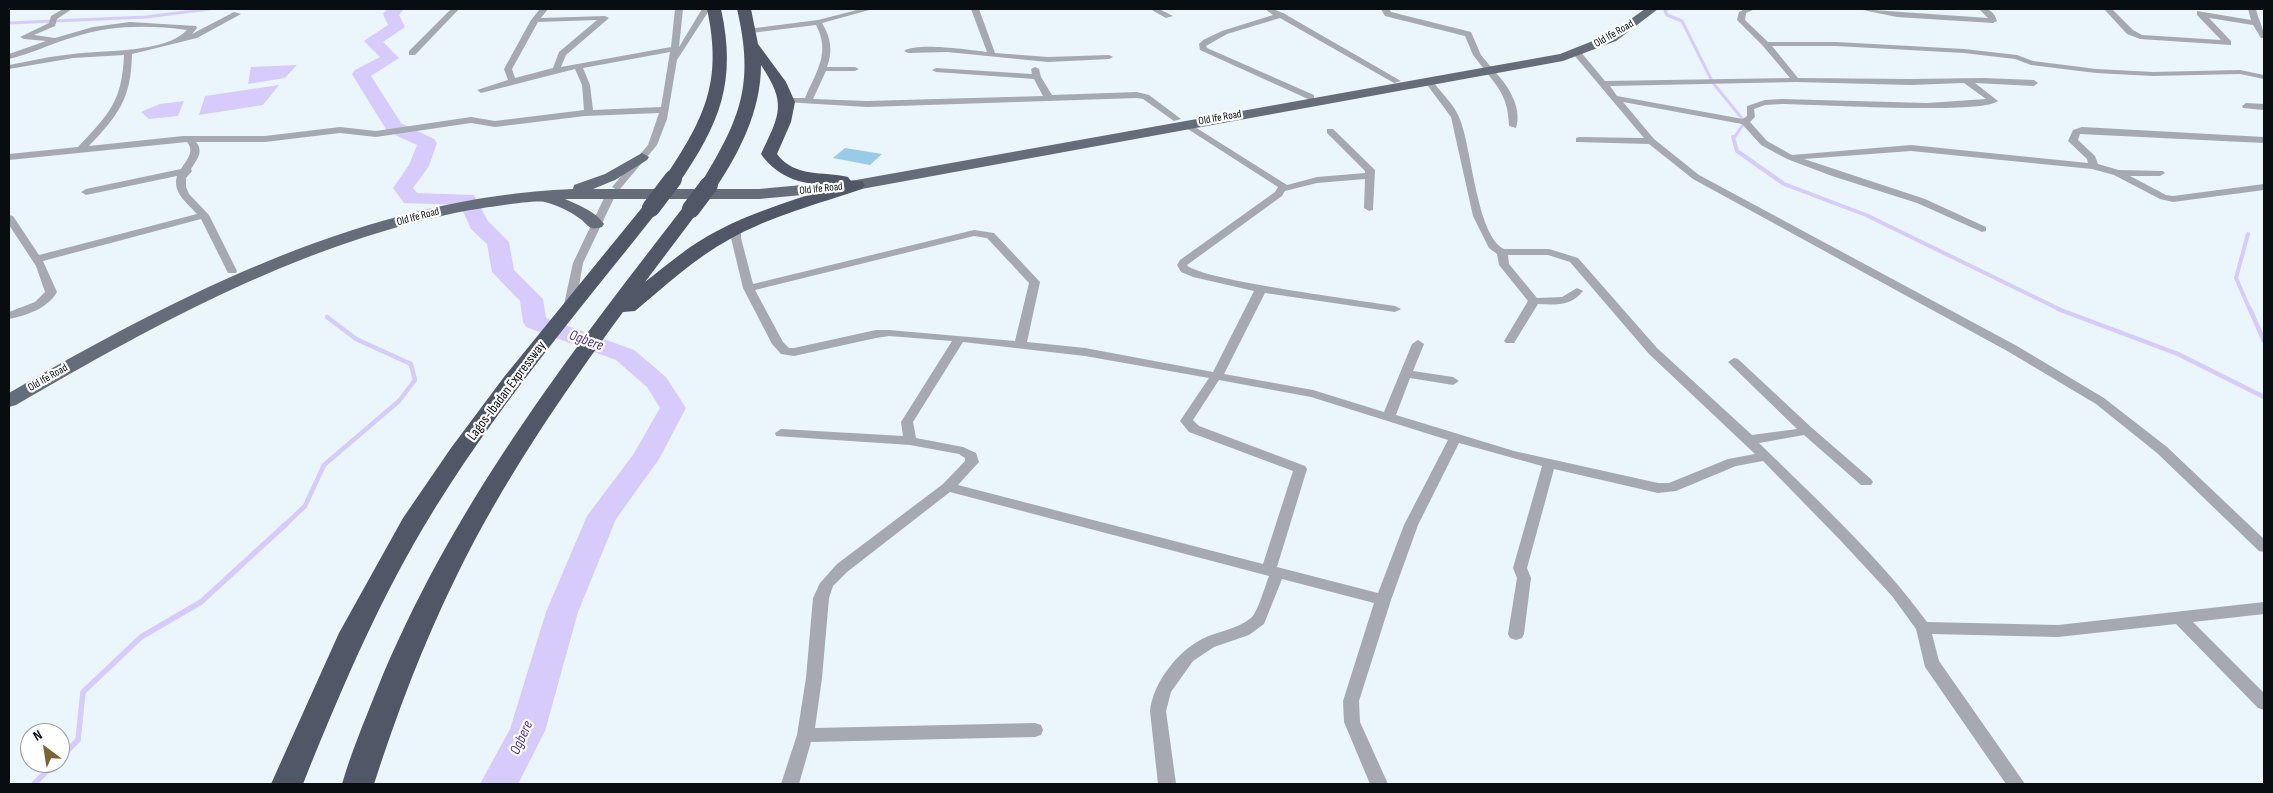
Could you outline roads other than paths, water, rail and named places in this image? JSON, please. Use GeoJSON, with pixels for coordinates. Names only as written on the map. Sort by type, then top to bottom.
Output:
{"type":"FeatureCollection","features":[{"type":"Feature","properties":{"kind":"highway","name":"Lagos-Ibadan Expressway"},"geometry":{"type":"LineString","coordinates":[[287,784],[318,709],[370,600],[395,554],[434,490],[534,353],[673,179],[702,135],[719,90],[720,47],[714,9]]}},
{"type":"Feature","properties":{"kind":"highway"},"geometry":{"type":"LineString","coordinates":[[358,784],[369,748],[406,656],[441,579],[478,510],[518,446],[601,330],[709,185],[731,148],[751,101],[755,74],[752,39],[744,9]]}},
{"type":"Feature","properties":{"kind":"highway"},"geometry":{"type":"LineString","coordinates":[[752,39],[788,100],[785,116],[769,154],[775,163],[808,179],[849,183]]}},
{"type":"Feature","properties":{"kind":"highway"},"geometry":{"type":"LineString","coordinates":[[601,330],[700,250],[740,227],[849,183]]}},
{"type":"Feature","properties":{"kind":"main road","name":"Old Ife Road"},"geometry":{"type":"LineString","coordinates":[[1211,117],[1397,81],[1489,69],[1554,53],[1578,45],[1612,29],[1638,9]]}},
{"type":"Feature","properties":{"kind":"main road","name":"Old Ife Road"},"geometry":{"type":"LineString","coordinates":[[9,391],[141,317],[232,271],[322,238],[445,207],[580,188],[745,194],[806,191],[1180,122],[1429,82],[1577,52],[1612,38],[1652,9]]}},
{"type":"Feature","properties":{"kind":"main road"},"geometry":{"type":"LineString","coordinates":[[580,188],[610,177],[642,157]]}},
{"type":"Feature","properties":{"kind":"main road","name":"Old Ife Road"},"geometry":{"type":"LineString","coordinates":[[492,199],[614,190]]}},
{"type":"Feature","properties":{"kind":"main road"},"geometry":{"type":"LineString","coordinates":[[543,196],[585,214],[596,224]]}},
{"type":"Feature","properties":{"kind":"main road","name":"Old Ife Road"},"geometry":{"type":"LineString","coordinates":[[9,401],[122,335],[229,282],[344,239],[445,207]]}},
{"type":"Feature","properties":{"kind":"street"},"geometry":{"type":"LineString","coordinates":[[59,39],[24,37],[53,21],[68,9]]}},
{"type":"Feature","properties":{"kind":"street"},"geometry":{"type":"LineString","coordinates":[[412,53],[455,9]]}},
{"type":"Feature","properties":{"kind":"street"},"geometry":{"type":"LineString","coordinates":[[512,81],[508,69],[535,20],[544,9]]}},
{"type":"Feature","properties":{"kind":"street"},"geometry":{"type":"LineString","coordinates":[[568,312],[578,263],[596,224],[614,190],[652,144],[663,110],[673,62],[679,9]]}},
{"type":"Feature","properties":{"kind":"street"},"geometry":{"type":"LineString","coordinates":[[673,62],[706,9]]}},
{"type":"Feature","properties":{"kind":"street"},"geometry":{"type":"LineString","coordinates":[[752,39],[869,9]]}},
{"type":"Feature","properties":{"kind":"street"},"geometry":{"type":"LineString","coordinates":[[975,9],[991,53]]}},
{"type":"Feature","properties":{"kind":"street"},"geometry":{"type":"LineString","coordinates":[[1154,9],[1169,16]]}},
{"type":"Feature","properties":{"kind":"street"},"geometry":{"type":"LineString","coordinates":[[1269,9],[1397,81]]}},
{"type":"Feature","properties":{"kind":"street"},"geometry":{"type":"LineString","coordinates":[[1385,9],[1388,14],[1468,34],[1472,50],[1478,59],[1504,85],[1513,108],[1513,126]]}},
{"type":"Feature","properties":{"kind":"street"},"geometry":{"type":"LineString","coordinates":[[1751,9],[1743,12],[1741,20],[1766,44],[1796,80]]}},
{"type":"Feature","properties":{"kind":"street"},"geometry":{"type":"LineString","coordinates":[[1862,9],[1897,15],[1993,21],[1991,15],[1983,9]]}},
{"type":"Feature","properties":{"kind":"street"},"geometry":{"type":"LineString","coordinates":[[2108,9],[2130,32],[2140,36],[2228,43],[2200,12]]}},
{"type":"Feature","properties":{"kind":"street"},"geometry":{"type":"LineString","coordinates":[[2252,9],[2255,23],[2264,36]]}},
{"type":"Feature","properties":{"kind":"street"},"geometry":{"type":"LineString","coordinates":[[2200,12],[2255,23]]}},
{"type":"Feature","properties":{"kind":"street"},"geometry":{"type":"LineString","coordinates":[[9,67],[73,56],[128,53],[201,33],[237,14]]}},
{"type":"Feature","properties":{"kind":"street"},"geometry":{"type":"LineString","coordinates":[[1280,15],[1264,22],[1220,34],[1206,40],[1202,46],[1204,50],[1251,69],[1311,97]]}},
{"type":"Feature","properties":{"kind":"street"},"geometry":{"type":"LineString","coordinates":[[535,20],[605,18],[562,54],[556,70]]}},
{"type":"Feature","properties":{"kind":"street"},"geometry":{"type":"LineString","coordinates":[[808,101],[815,82],[823,69],[827,37],[818,22]]}},
{"type":"Feature","properties":{"kind":"street"},"geometry":{"type":"LineString","coordinates":[[9,56],[93,29],[147,24],[192,28],[182,39]]}},
{"type":"Feature","properties":{"kind":"street"},"geometry":{"type":"LineString","coordinates":[[1766,44],[1856,45],[1964,51],[2017,57],[2031,64],[2103,71],[2152,74],[2240,72],[2264,77]]}},
{"type":"Feature","properties":{"kind":"street"},"geometry":{"type":"LineString","coordinates":[[908,51],[924,48],[1033,58],[1109,57]]}},
{"type":"Feature","properties":{"kind":"street"},"geometry":{"type":"LineString","coordinates":[[481,90],[556,70],[674,49]]}},
{"type":"Feature","properties":{"kind":"street"},"geometry":{"type":"LineString","coordinates":[[1577,52],[1651,141],[1677,163],[1710,186],[2013,349],[2100,401],[2162,450],[2264,547]]}},
{"type":"Feature","properties":{"kind":"street"},"geometry":{"type":"LineString","coordinates":[[81,149],[119,106],[128,80],[128,53]]}},
{"type":"Feature","properties":{"kind":"street"},"geometry":{"type":"LineString","coordinates":[[1033,58],[1037,78],[1049,98]]}},
{"type":"Feature","properties":{"kind":"street"},"geometry":{"type":"LineString","coordinates":[[578,66],[586,85],[589,112]]}},
{"type":"Feature","properties":{"kind":"street"},"geometry":{"type":"LineString","coordinates":[[823,69],[856,68]]}},
{"type":"Feature","properties":{"kind":"street"},"geometry":{"type":"LineString","coordinates":[[936,70],[986,76],[1037,78]]}},
{"type":"Feature","properties":{"kind":"street"},"geometry":{"type":"LineString","coordinates":[[1603,84],[1796,80],[2034,83]]}},
{"type":"Feature","properties":{"kind":"street"},"geometry":{"type":"LineString","coordinates":[[1745,122],[1751,117],[1750,108],[1755,105],[1781,103],[1920,104],[1994,101],[1967,81]]}},
{"type":"Feature","properties":{"kind":"street"},"geometry":{"type":"LineString","coordinates":[[1429,82],[1455,117],[1478,216],[1494,248],[1502,252],[1549,252],[1574,260],[1653,351],[1749,440],[1846,537],[1897,592],[1923,628],[1931,663],[2016,784]]}},
{"type":"Feature","properties":{"kind":"street"},"geometry":{"type":"LineString","coordinates":[[788,100],[867,104],[1136,95],[1146,97],[1180,122],[1277,180],[1283,186],[1279,194],[1239,221],[1182,265],[1185,270],[1197,276],[1261,289],[1395,309]]}},
{"type":"Feature","properties":{"kind":"street"},"geometry":{"type":"LineString","coordinates":[[1616,98],[1745,122],[1764,143],[1790,157],[1835,174],[1921,201],[1982,229]]}},
{"type":"Feature","properties":{"kind":"street"},"geometry":{"type":"LineString","coordinates":[[2246,106],[2264,107]]}},
{"type":"Feature","properties":{"kind":"street"},"geometry":{"type":"LineString","coordinates":[[9,156],[81,149],[193,144],[233,139],[265,139],[340,130],[376,134],[472,120],[495,124],[589,112],[663,110]]}},
{"type":"Feature","properties":{"kind":"street"},"geometry":{"type":"LineString","coordinates":[[2093,166],[2092,158],[2073,141],[2076,132],[2082,130],[2264,140]]}},
{"type":"Feature","properties":{"kind":"street"},"geometry":{"type":"LineString","coordinates":[[1330,131],[1370,170],[1369,208]]}},
{"type":"Feature","properties":{"kind":"street"},"geometry":{"type":"LineString","coordinates":[[1579,140],[1651,141]]}},
{"type":"Feature","properties":{"kind":"street"},"geometry":{"type":"LineString","coordinates":[[193,144],[194,158],[181,178],[181,187],[185,195],[204,215],[232,271]]}},
{"type":"Feature","properties":{"kind":"street"},"geometry":{"type":"LineString","coordinates":[[1790,157],[1911,148],[2093,166],[2118,173],[2163,198],[2173,199],[2262,190]]}},
{"type":"Feature","properties":{"kind":"street"},"geometry":{"type":"LineString","coordinates":[[86,192],[187,171]]}},
{"type":"Feature","properties":{"kind":"street"},"geometry":{"type":"LineString","coordinates":[[2118,173],[2160,173]]}},
{"type":"Feature","properties":{"kind":"street"},"geometry":{"type":"LineString","coordinates":[[1282,189],[1317,180],[1370,176]]}},
{"type":"Feature","properties":{"kind":"street"},"geometry":{"type":"LineString","coordinates":[[37,259],[204,215]]}},
{"type":"Feature","properties":{"kind":"street"},"geometry":{"type":"LineString","coordinates":[[9,316],[36,306],[48,298],[51,292],[37,259],[10,223]]}},
{"type":"Feature","properties":{"kind":"street"},"geometry":{"type":"LineString","coordinates":[[740,227],[736,232],[736,238],[749,288],[778,344],[786,351],[810,350],[876,334],[960,338],[1085,352],[1313,394],[1549,464],[1658,488],[1671,488],[1733,462],[1764,457]]}},
{"type":"Feature","properties":{"kind":"street"},"geometry":{"type":"LineString","coordinates":[[749,288],[983,233],[990,235],[1035,282],[1036,287],[1020,345]]}},
{"type":"Feature","properties":{"kind":"street"},"geometry":{"type":"LineString","coordinates":[[1502,252],[1504,265],[1534,301]]}},
{"type":"Feature","properties":{"kind":"street"},"geometry":{"type":"LineString","coordinates":[[1167,784],[1158,711],[1159,701],[1164,689],[1187,657],[1196,650],[1243,631],[1259,620],[1300,469],[1188,426],[1186,421],[1217,375],[1261,289]]}},
{"type":"Feature","properties":{"kind":"street"},"geometry":{"type":"LineString","coordinates":[[1534,301],[1566,301],[1574,297],[1578,291]]}},
{"type":"Feature","properties":{"kind":"street"},"geometry":{"type":"LineString","coordinates":[[1510,341],[1534,301]]}},
{"type":"Feature","properties":{"kind":"street"},"geometry":{"type":"LineString","coordinates":[[910,441],[908,422],[960,338]]}},
{"type":"Feature","properties":{"kind":"street"},"geometry":{"type":"LineString","coordinates":[[1389,416],[1408,374],[1418,344]]}},
{"type":"Feature","properties":{"kind":"street"},"geometry":{"type":"LineString","coordinates":[[1734,362],[1866,482]]}},
{"type":"Feature","properties":{"kind":"street"},"geometry":{"type":"LineString","coordinates":[[1408,374],[1452,381]]}},
{"type":"Feature","properties":{"kind":"street"},"geometry":{"type":"LineString","coordinates":[[1749,440],[1808,431]]}},
{"type":"Feature","properties":{"kind":"street"},"geometry":{"type":"LineString","coordinates":[[781,433],[910,441],[963,451],[971,456],[972,462],[948,487],[842,568],[827,583],[821,598],[814,678],[805,735],[790,784]]}},
{"type":"Feature","properties":{"kind":"street"},"geometry":{"type":"LineString","coordinates":[[1379,784],[1352,722],[1351,700],[1383,600],[1411,525],[1456,437]]}},
{"type":"Feature","properties":{"kind":"street"},"geometry":{"type":"LineString","coordinates":[[1516,634],[1524,578],[1520,568],[1549,464]]}},
{"type":"Feature","properties":{"kind":"street"},"geometry":{"type":"LineString","coordinates":[[948,487],[1383,600]]}},
{"type":"Feature","properties":{"kind":"street"},"geometry":{"type":"LineString","coordinates":[[1923,628],[2058,631],[2181,619],[2264,608]]}},
{"type":"Feature","properties":{"kind":"street"},"geometry":{"type":"LineString","coordinates":[[2181,619],[2264,703]]}},
{"type":"Feature","properties":{"kind":"street"},"geometry":{"type":"LineString","coordinates":[[805,735],[1034,730]]}},
{"type":"Feature","properties":{"kind":"waterway"},"geometry":{"type":"LineString","coordinates":[[9,23],[146,17],[209,9]]}},
{"type":"Feature","properties":{"kind":"waterway","name":"Ogbere"},"geometry":{"type":"LineString","coordinates":[[396,9],[391,14],[397,27],[372,41],[391,58],[361,74],[394,127],[427,143],[419,166],[403,188],[411,199],[467,199],[479,224],[498,242],[503,272],[531,299],[535,322],[625,355],[657,382],[673,408],[645,459],[602,516],[562,612],[527,731],[499,784]]}},
{"type":"Feature","properties":{"kind":"waterway"},"geometry":{"type":"LineString","coordinates":[[1668,9],[1665,11],[1667,15],[1682,21],[1713,83],[1745,122],[1734,138]]}},
{"type":"Feature","properties":{"kind":"waterway"},"geometry":{"type":"LineString","coordinates":[[1733,137],[1737,151],[1784,184],[1866,215],[2061,310]]}},
{"type":"Feature","properties":{"kind":"waterway"},"geometry":{"type":"LineString","coordinates":[[2248,234],[2236,278],[2250,310]]}},
{"type":"Feature","properties":{"kind":"waterway"},"geometry":{"type":"LineString","coordinates":[[2058,309],[2178,354],[2264,397]]}},
{"type":"Feature","properties":{"kind":"waterway"},"geometry":{"type":"LineString","coordinates":[[2250,309],[2264,341]]}},
{"type":"Feature","properties":{"kind":"waterway"},"geometry":{"type":"LineString","coordinates":[[285,525],[305,506],[324,465],[399,401],[415,380],[411,364],[356,339],[327,317]]}},
{"type":"Feature","properties":{"kind":"waterway"},"geometry":{"type":"LineString","coordinates":[[70,748],[78,740],[83,692],[141,637],[201,602],[286,524]]}},
{"type":"Feature","properties":{"kind":"waterway"},"geometry":{"type":"LineString","coordinates":[[34,784],[45,773]]}}]}
